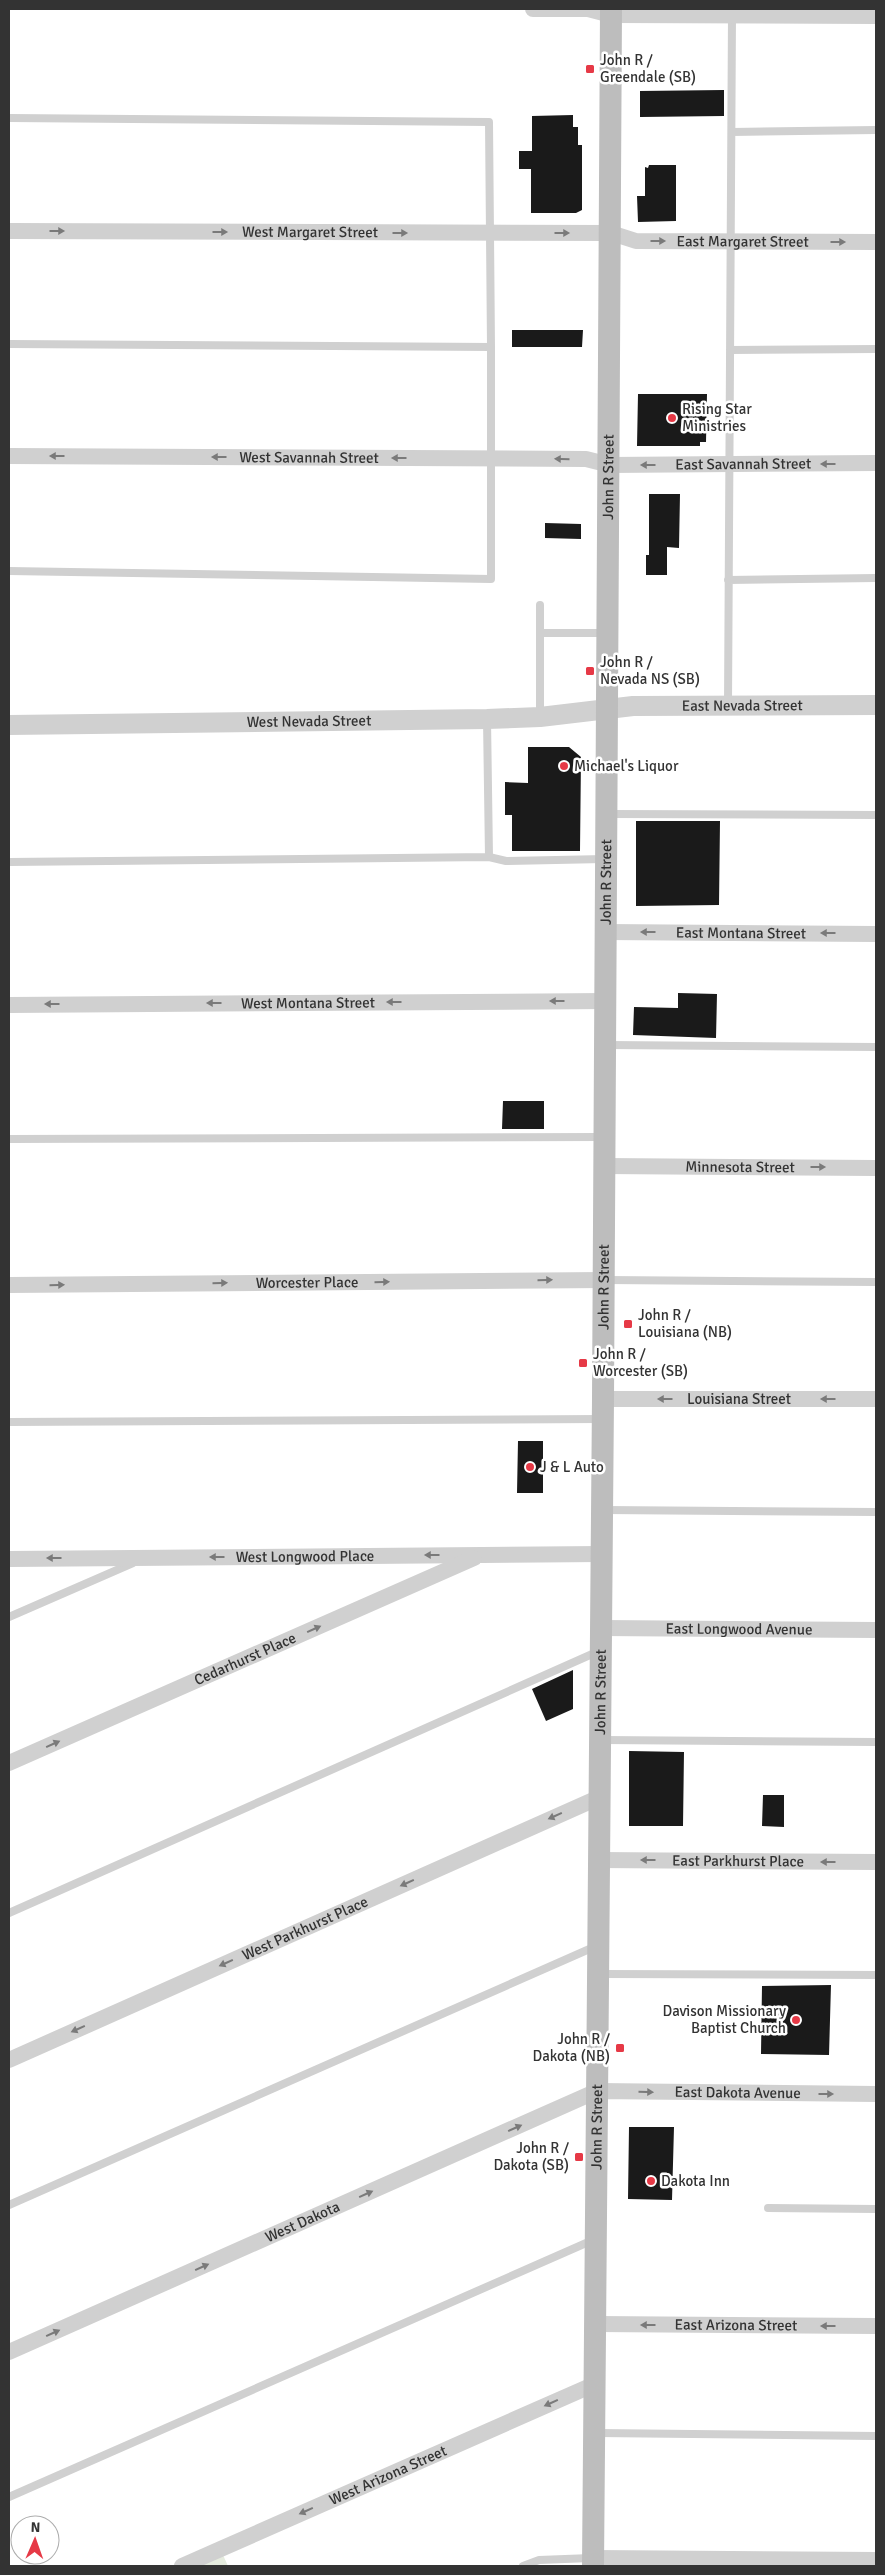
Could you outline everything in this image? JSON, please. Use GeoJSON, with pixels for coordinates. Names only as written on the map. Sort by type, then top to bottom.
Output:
{"type":"FeatureCollection","features":[{"type":"Feature","properties":{"kind":"main road","name":"John R Street"},"geometry":{"type":"LineString","coordinates":[[593,2562],[606,1045],[611,12]]}},
{"type":"Feature","properties":{"kind":"street"},"geometry":{"type":"LineString","coordinates":[[533,9],[876,16]]}},
{"type":"Feature","properties":{"kind":"street","name":"West Margaret Street"},"geometry":{"type":"LineString","coordinates":[[9,231],[611,233]]}},
{"type":"Feature","properties":{"kind":"street","name":"East Margaret Street"},"geometry":{"type":"LineString","coordinates":[[611,233],[636,241],[876,242]]}},
{"type":"Feature","properties":{"kind":"street","name":"West Savannah Street"},"geometry":{"type":"LineString","coordinates":[[9,456],[586,459],[610,465]]}},
{"type":"Feature","properties":{"kind":"street","name":"East Savannah Street"},"geometry":{"type":"LineString","coordinates":[[610,465],[876,463]]}},
{"type":"Feature","properties":{"kind":"street","name":"East Nevada Street"},"geometry":{"type":"LineString","coordinates":[[608,708],[728,705],[876,705]]}},
{"type":"Feature","properties":{"kind":"street","name":"West Nevada Street"},"geometry":{"type":"LineString","coordinates":[[9,725],[487,719],[540,717],[608,708]]}},
{"type":"Feature","properties":{"kind":"street","name":"East Montana Street"},"geometry":{"type":"LineString","coordinates":[[606,932],[876,934]]}},
{"type":"Feature","properties":{"kind":"street","name":"West Montana Street"},"geometry":{"type":"LineString","coordinates":[[9,1005],[606,1000]]}},
{"type":"Feature","properties":{"kind":"street","name":"Minnesota Street"},"geometry":{"type":"LineString","coordinates":[[605,1166],[876,1168]]}},
{"type":"Feature","properties":{"kind":"street","name":"Worcester Place"},"geometry":{"type":"LineString","coordinates":[[9,1285],[604,1280]]}},
{"type":"Feature","properties":{"kind":"street","name":"Louisiana Street"},"geometry":{"type":"LineString","coordinates":[[603,1409],[876,1399]]}},
{"type":"Feature","properties":{"kind":"street","name":"West Longwood Place"},"geometry":{"type":"LineString","coordinates":[[9,1558],[602,1554]]}},
{"type":"Feature","properties":{"kind":"street","name":"Cedarhurst Place"},"geometry":{"type":"LineString","coordinates":[[9,1764],[480,1555]]}},
{"type":"Feature","properties":{"kind":"street","name":"East Longwood Avenue"},"geometry":{"type":"LineString","coordinates":[[601,1628],[876,1630]]}},
{"type":"Feature","properties":{"kind":"street","name":"West Parkhurst Place"},"geometry":{"type":"LineString","coordinates":[[9,2060],[600,1797]]}},
{"type":"Feature","properties":{"kind":"street","name":"East Parkhurst Place"},"geometry":{"type":"LineString","coordinates":[[599,1860],[876,1862]]}},
{"type":"Feature","properties":{"kind":"street","name":"East Dakota Avenue"},"geometry":{"type":"LineString","coordinates":[[597,2091],[876,2094]]}},
{"type":"Feature","properties":{"kind":"street","name":"West Dakota"},"geometry":{"type":"LineString","coordinates":[[9,2352],[597,2091]]}},
{"type":"Feature","properties":{"kind":"street","name":"East Arizona Street"},"geometry":{"type":"LineString","coordinates":[[596,2324],[876,2326]]}},
{"type":"Feature","properties":{"kind":"street","name":"West Arizona Street"},"geometry":{"type":"LineString","coordinates":[[182,2566],[595,2384]]}},
{"type":"Feature","properties":{"kind":"street"},"geometry":{"type":"LineString","coordinates":[[593,2562],[876,2560]]}},
{"type":"Feature","properties":{"kind":"lane"},"geometry":{"type":"LineString","coordinates":[[728,705],[732,12]]}},
{"type":"Feature","properties":{"kind":"lane"},"geometry":{"type":"LineString","coordinates":[[9,118],[489,122],[492,347],[490,458],[491,579],[9,571]]}},
{"type":"Feature","properties":{"kind":"lane"},"geometry":{"type":"LineString","coordinates":[[732,132],[876,130]]}},
{"type":"Feature","properties":{"kind":"lane"},"geometry":{"type":"LineString","coordinates":[[9,344],[492,347]]}},
{"type":"Feature","properties":{"kind":"lane"},"geometry":{"type":"LineString","coordinates":[[730,350],[876,349]]}},
{"type":"Feature","properties":{"kind":"lane"},"geometry":{"type":"LineString","coordinates":[[728,580],[876,578]]}},
{"type":"Feature","properties":{"kind":"lane"},"geometry":{"type":"LineString","coordinates":[[540,605],[540,717]]}},
{"type":"Feature","properties":{"kind":"lane"},"geometry":{"type":"LineString","coordinates":[[540,633],[608,633]]}},
{"type":"Feature","properties":{"kind":"lane"},"geometry":{"type":"LineString","coordinates":[[487,719],[489,856]]}},
{"type":"Feature","properties":{"kind":"lane"},"geometry":{"type":"LineString","coordinates":[[607,814],[876,815]]}},
{"type":"Feature","properties":{"kind":"lane"},"geometry":{"type":"LineString","coordinates":[[9,862],[489,856],[506,861],[607,858]]}},
{"type":"Feature","properties":{"kind":"lane"},"geometry":{"type":"LineString","coordinates":[[606,1045],[876,1047]]}},
{"type":"Feature","properties":{"kind":"lane"},"geometry":{"type":"LineString","coordinates":[[9,1139],[605,1137]]}},
{"type":"Feature","properties":{"kind":"lane"},"geometry":{"type":"LineString","coordinates":[[604,1280],[876,1282]]}},
{"type":"Feature","properties":{"kind":"lane"},"geometry":{"type":"LineString","coordinates":[[9,1422],[603,1409]]}},
{"type":"Feature","properties":{"kind":"lane"},"geometry":{"type":"LineString","coordinates":[[602,1510],[876,1512]]}},
{"type":"Feature","properties":{"kind":"lane"},"geometry":{"type":"LineString","coordinates":[[9,1617],[145,1558]]}},
{"type":"Feature","properties":{"kind":"lane"},"geometry":{"type":"LineString","coordinates":[[9,1913],[601,1650]]}},
{"type":"Feature","properties":{"kind":"lane"},"geometry":{"type":"LineString","coordinates":[[600,1740],[876,1742]]}},
{"type":"Feature","properties":{"kind":"lane"},"geometry":{"type":"LineString","coordinates":[[9,2205],[598,1946]]}},
{"type":"Feature","properties":{"kind":"lane"},"geometry":{"type":"LineString","coordinates":[[598,1974],[876,1975]]}},
{"type":"Feature","properties":{"kind":"lane"},"geometry":{"type":"LineString","coordinates":[[768,2208],[876,2209]]}},
{"type":"Feature","properties":{"kind":"lane"},"geometry":{"type":"LineString","coordinates":[[9,2497],[596,2238]]}},
{"type":"Feature","properties":{"kind":"lane"},"geometry":{"type":"LineString","coordinates":[[594,2433],[876,2436]]}},
{"type":"Feature","properties":{"kind":"lane"},"geometry":{"type":"LineString","coordinates":[[523,2566],[539,2560],[593,2562]]}},
{"type":"Feature","properties":{"kind":"shaded area"},"geometry":{"type":"Polygon","coordinates":[[[223,2555],[228,2566],[199,2566],[223,2555]]]}},
{"type":"Feature","properties":{"kind":"building"},"geometry":{"type":"Polygon","coordinates":[[[724,90],[724,116],[640,117],[640,91],[724,90]]]}},
{"type":"Feature","properties":{"kind":"building"},"geometry":{"type":"Polygon","coordinates":[[[573,115],[573,127],[578,127],[578,145],[582,145],[582,210],[576,213],[531,213],[531,169],[519,169],[519,151],[532,151],[532,116],[573,115]]]}},
{"type":"Feature","properties":{"kind":"building"},"geometry":{"type":"Polygon","coordinates":[[[649,165],[676,165],[676,221],[638,222],[637,196],[645,196],[645,167],[648,168],[649,165]]]}},
{"type":"Feature","properties":{"kind":"building"},"geometry":{"type":"Polygon","coordinates":[[[512,330],[583,330],[582,347],[512,347],[512,330]]]}},
{"type":"Feature","properties":{"kind":"building","name":"Rising Star Ministries"},"geometry":{"type":"Polygon","coordinates":[[[638,394],[707,394],[706,442],[700,442],[700,446],[637,446],[638,394]]]}},
{"type":"Feature","properties":{"kind":"building"},"geometry":{"type":"Polygon","coordinates":[[[649,494],[680,494],[679,548],[667,547],[667,575],[646,575],[646,555],[649,555],[649,494]]]}},
{"type":"Feature","properties":{"kind":"building"},"geometry":{"type":"Polygon","coordinates":[[[545,523],[581,524],[581,539],[545,538],[545,523]]]}},
{"type":"Feature","properties":{"kind":"building"},"geometry":{"type":"Polygon","coordinates":[[[528,747],[569,747],[581,757],[580,851],[512,851],[512,815],[505,815],[505,782],[528,783],[528,747]]]}},
{"type":"Feature","properties":{"kind":"building"},"geometry":{"type":"Polygon","coordinates":[[[636,821],[720,821],[719,905],[636,906],[636,821]]]}},
{"type":"Feature","properties":{"kind":"building"},"geometry":{"type":"Polygon","coordinates":[[[678,993],[717,994],[716,1038],[633,1035],[634,1007],[678,1008],[678,993]]]}},
{"type":"Feature","properties":{"kind":"building"},"geometry":{"type":"Polygon","coordinates":[[[503,1101],[544,1101],[544,1129],[502,1129],[503,1101]]]}},
{"type":"Feature","properties":{"kind":"building"},"geometry":{"type":"Polygon","coordinates":[[[518,1441],[543,1441],[543,1493],[517,1493],[518,1441]]]}},
{"type":"Feature","properties":{"kind":"building"},"geometry":{"type":"Polygon","coordinates":[[[573,1670],[573,1709],[546,1721],[532,1689],[573,1670]]]}},
{"type":"Feature","properties":{"kind":"building"},"geometry":{"type":"Polygon","coordinates":[[[629,1751],[684,1752],[683,1826],[629,1826],[629,1751]]]}},
{"type":"Feature","properties":{"kind":"building"},"geometry":{"type":"Polygon","coordinates":[[[763,1795],[784,1795],[784,1827],[762,1826],[763,1795]]]}},
{"type":"Feature","properties":{"kind":"building","name":"Davison Missionary Baptist Church"},"geometry":{"type":"Polygon","coordinates":[[[831,1985],[829,2055],[761,2054],[762,1986],[831,1985]]]}},
{"type":"Feature","properties":{"kind":"building"},"geometry":{"type":"Polygon","coordinates":[[[629,2127],[674,2127],[672,2200],[628,2199],[629,2127]]]}},
{"type":"Feature","properties":{"kind":"place","name":"John R / Greendale (SB)"},"geometry":{"type":"Point","coordinates":[590,69]}},
{"type":"Feature","properties":{"kind":"place","name":"Rising Star Ministries"},"geometry":{"type":"Point","coordinates":[672,418]}},
{"type":"Feature","properties":{"kind":"place","name":"John R / Nevada NS (SB)"},"geometry":{"type":"Point","coordinates":[590,671]}},
{"type":"Feature","properties":{"kind":"place","name":"Michael's Liquor"},"geometry":{"type":"Point","coordinates":[564,766]}},
{"type":"Feature","properties":{"kind":"place","name":"John R / Louisiana (NB)"},"geometry":{"type":"Point","coordinates":[628,1324]}},
{"type":"Feature","properties":{"kind":"place","name":"John R / Worcester (SB)"},"geometry":{"type":"Point","coordinates":[583,1363]}},
{"type":"Feature","properties":{"kind":"place","name":"J & L Auto"},"geometry":{"type":"Point","coordinates":[530,1467]}},
{"type":"Feature","properties":{"kind":"place","name":"Davison Missionary Baptist Church"},"geometry":{"type":"Point","coordinates":[796,2020]}},
{"type":"Feature","properties":{"kind":"place","name":"John R / Dakota (NB)"},"geometry":{"type":"Point","coordinates":[620,2048]}},
{"type":"Feature","properties":{"kind":"place","name":"John R / Dakota (SB)"},"geometry":{"type":"Point","coordinates":[579,2157]}},
{"type":"Feature","properties":{"kind":"place","name":"Dakota Inn"},"geometry":{"type":"Point","coordinates":[651,2181]}}]}
